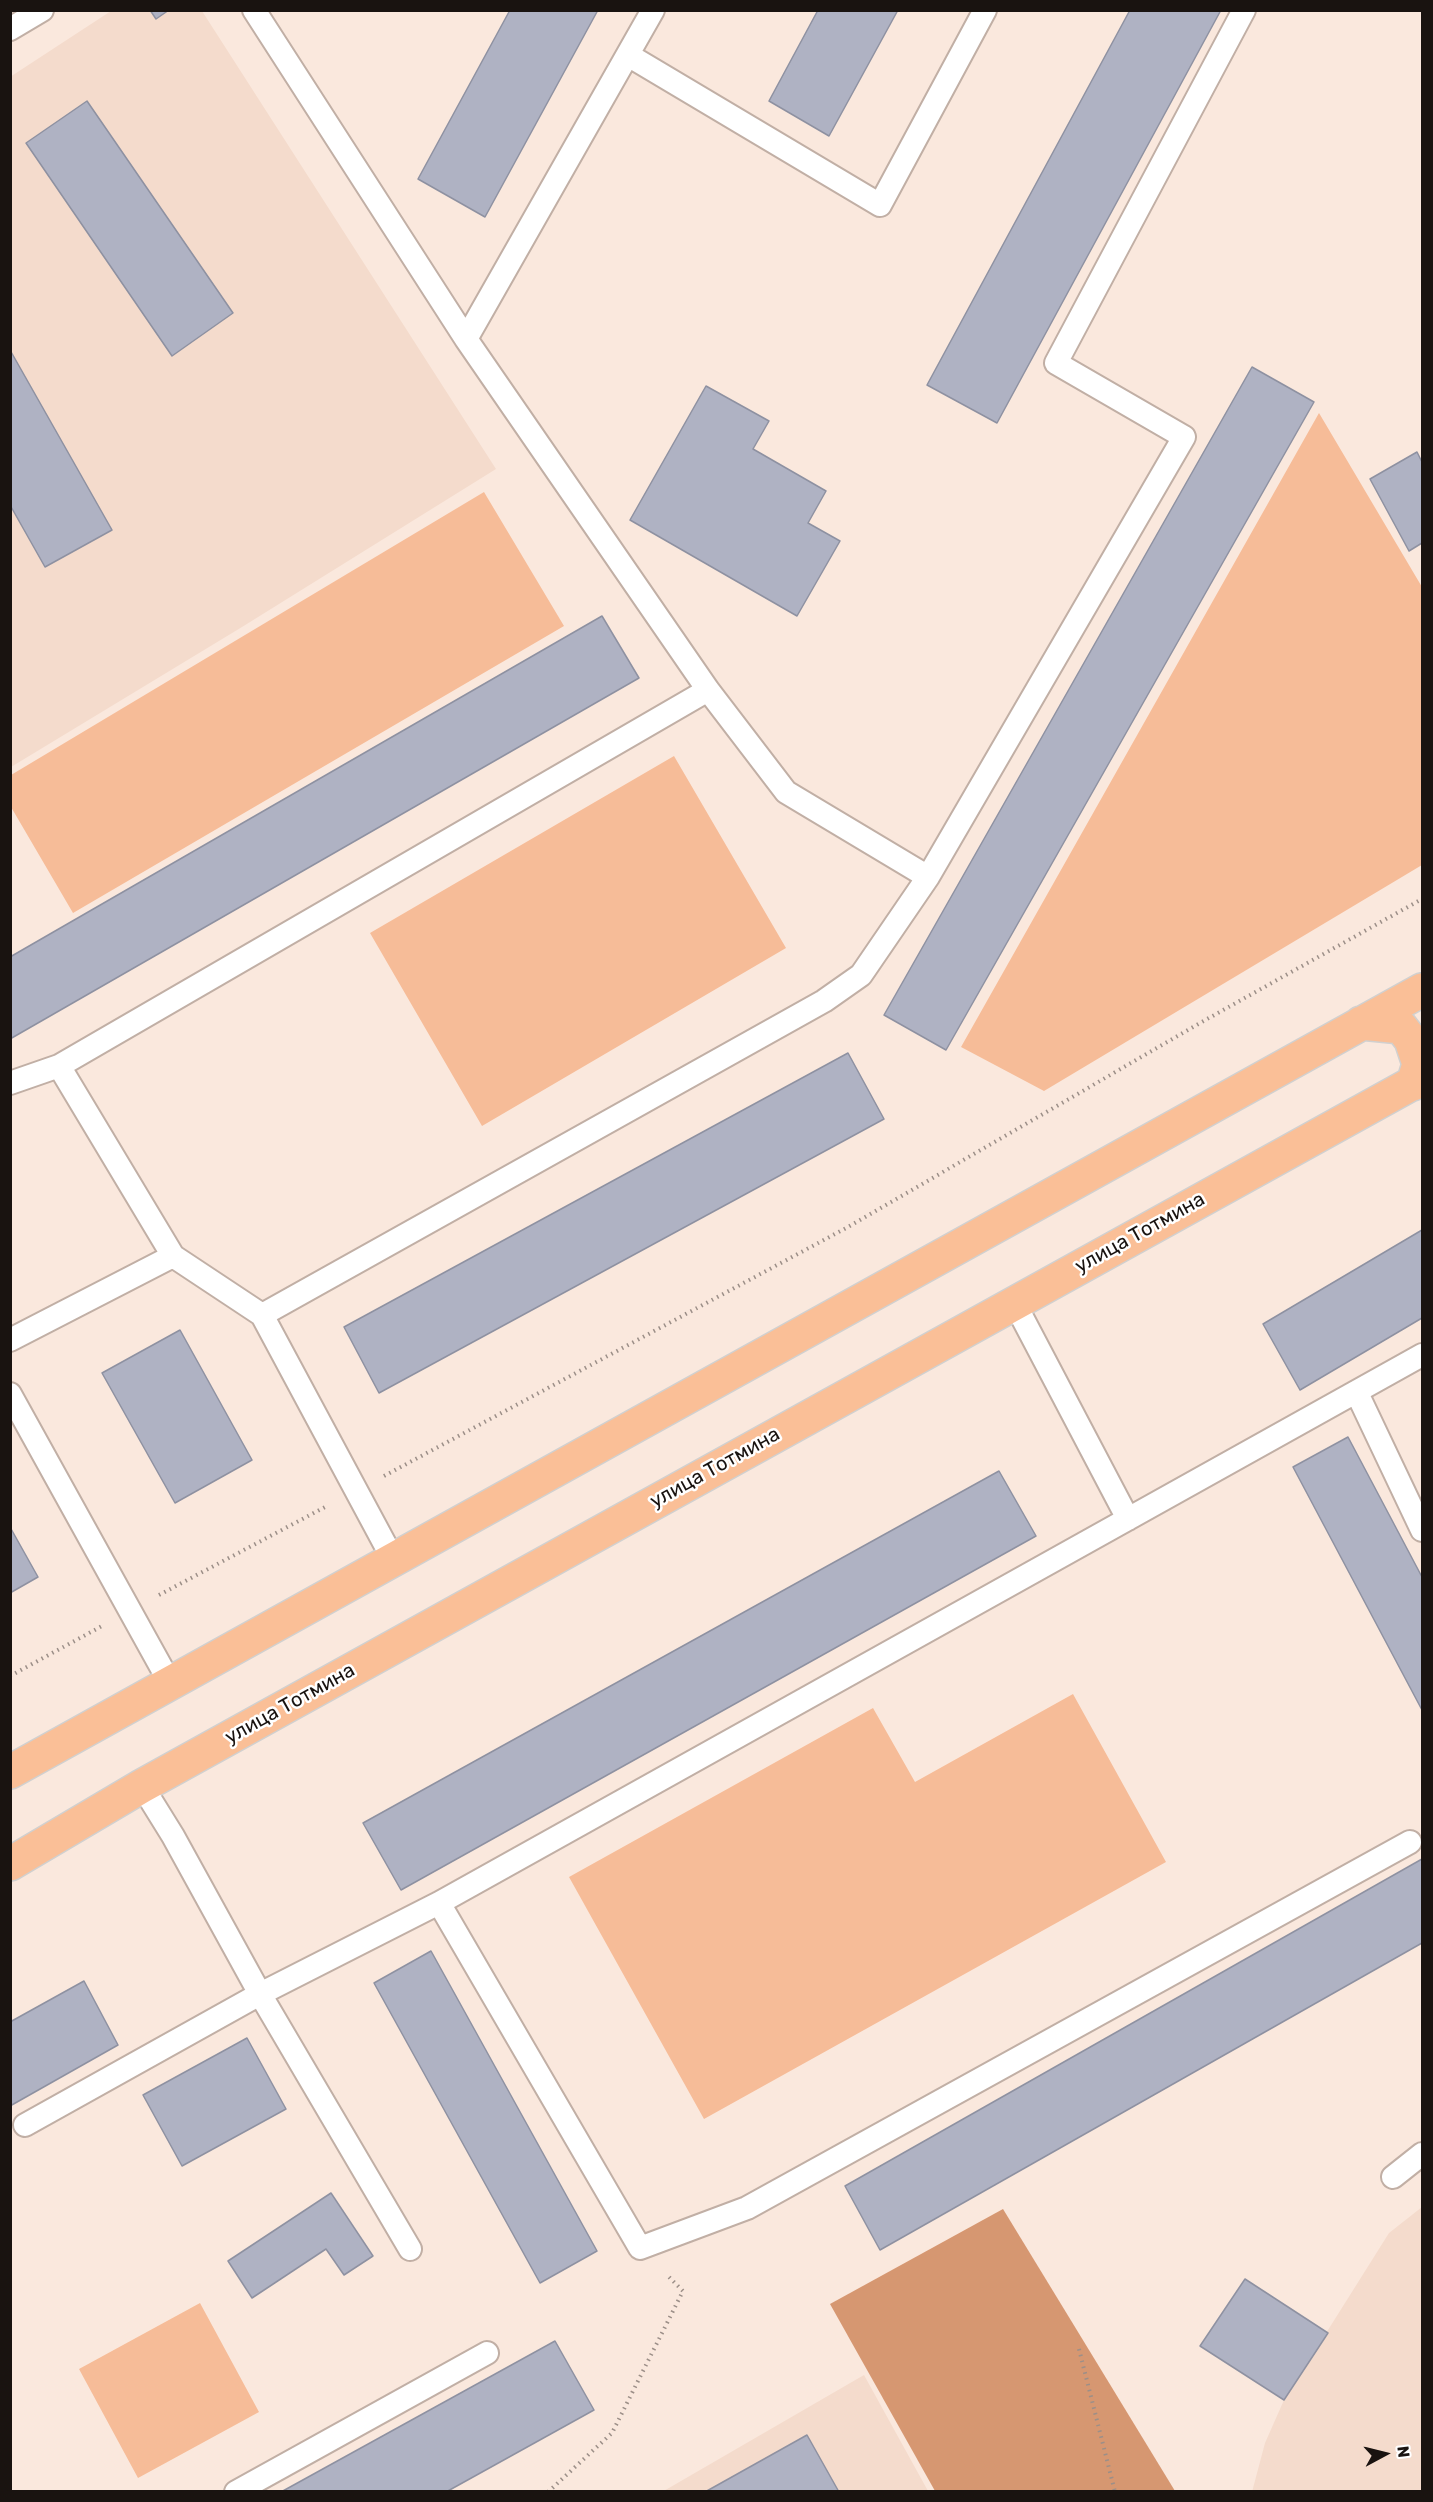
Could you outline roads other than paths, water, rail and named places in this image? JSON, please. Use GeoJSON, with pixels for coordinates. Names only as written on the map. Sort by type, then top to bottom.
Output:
{"type":"FeatureCollection","features":[{"type":"Feature","properties":{"kind":"main road"},"geometry":{"type":"LineString","coordinates":[[10,1772],[1422,990]]}},
{"type":"Feature","properties":{"kind":"main road"},"geometry":{"type":"LineString","coordinates":[[1361,1023],[1401,1027],[1411,1040],[1419,1064],[1418,1081]]}},
{"type":"Feature","properties":{"kind":"main road","name":"улица Тотмина"},"geometry":{"type":"LineString","coordinates":[[10,1864],[142,1786],[1014,1302],[1418,1081]]}},
{"type":"Feature","properties":{"kind":"lane"},"geometry":{"type":"LineString","coordinates":[[10,29],[42,10]]}},
{"type":"Feature","properties":{"kind":"lane"},"geometry":{"type":"LineString","coordinates":[[254,10],[466,339],[708,690],[786,792],[928,877]]}},
{"type":"Feature","properties":{"kind":"lane"},"geometry":{"type":"LineString","coordinates":[[466,339],[653,10]]}},
{"type":"Feature","properties":{"kind":"lane"},"geometry":{"type":"LineString","coordinates":[[628,55],[879,206],[985,10]]}},
{"type":"Feature","properties":{"kind":"lane"},"geometry":{"type":"LineString","coordinates":[[262,1315],[824,1001],[861,975],[928,877],[1184,437],[1056,363],[1244,10]]}},
{"type":"Feature","properties":{"kind":"lane"},"geometry":{"type":"LineString","coordinates":[[10,1083],[59,1065],[708,690]]}},
{"type":"Feature","properties":{"kind":"lane"},"geometry":{"type":"LineString","coordinates":[[59,1065],[173,1256],[262,1315],[394,1561]]}},
{"type":"Feature","properties":{"kind":"lane"},"geometry":{"type":"LineString","coordinates":[[10,1340],[173,1256]]}},
{"type":"Feature","properties":{"kind":"lane"},"geometry":{"type":"LineString","coordinates":[[1014,1302],[1128,1519]]}},
{"type":"Feature","properties":{"kind":"lane"},"geometry":{"type":"LineString","coordinates":[[25,2125],[260,1994],[439,1903],[1422,1355]]}},
{"type":"Feature","properties":{"kind":"lane"},"geometry":{"type":"LineString","coordinates":[[1357,1393],[1422,1530]]}},
{"type":"Feature","properties":{"kind":"lane"},"geometry":{"type":"LineString","coordinates":[[10,1394],[170,1683]]}},
{"type":"Feature","properties":{"kind":"lane"},"geometry":{"type":"LineString","coordinates":[[142,1786],[173,1836],[260,1994],[411,2249]]}},
{"type":"Feature","properties":{"kind":"lane"},"geometry":{"type":"LineString","coordinates":[[439,1903],[640,2248],[747,2208],[1410,1842]]}},
{"type":"Feature","properties":{"kind":"lane"},"geometry":{"type":"LineString","coordinates":[[1393,2177],[1422,2154]]}},
{"type":"Feature","properties":{"kind":"lane"},"geometry":{"type":"LineString","coordinates":[[236,2492],[487,2353]]}}]}
